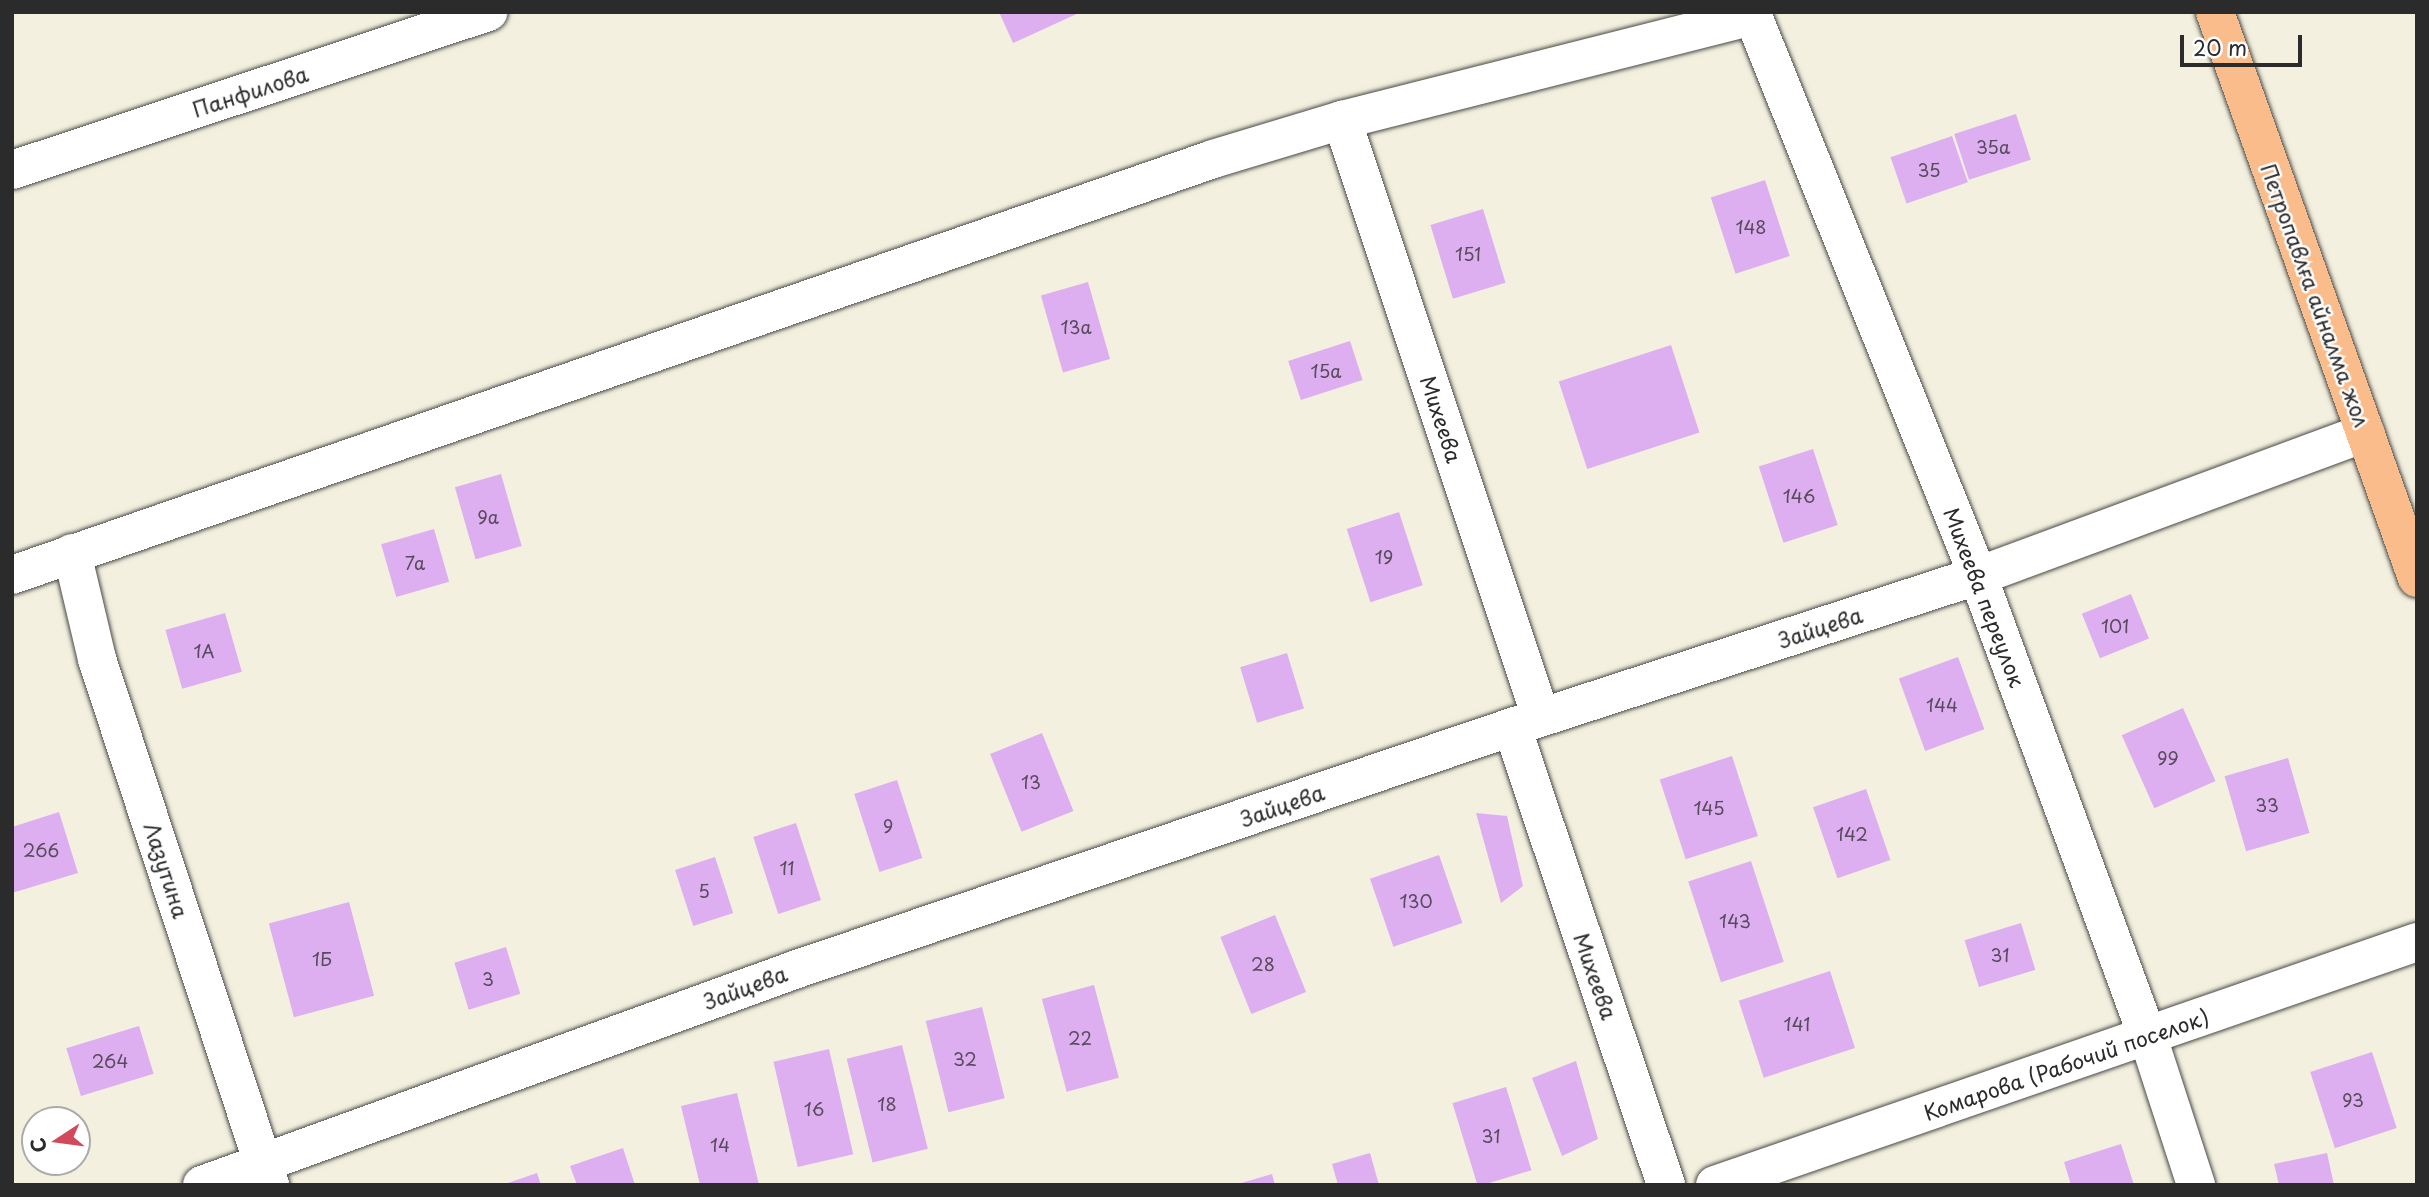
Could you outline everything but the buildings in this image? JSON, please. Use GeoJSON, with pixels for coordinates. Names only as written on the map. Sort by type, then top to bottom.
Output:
{"type":"FeatureCollection","features":[{"type":"Feature","properties":{"kind":"highway","name":"Петропавлға айналма жол"},"geometry":{"type":"LineString","coordinates":[[2215,12],[2417,578]]}},
{"type":"Feature","properties":{"kind":"street","name":"Панфилова"},"geometry":{"type":"LineString","coordinates":[[12,170],[488,12]]}},
{"type":"Feature","properties":{"kind":"street","name":"Михеева переулок"},"geometry":{"type":"LineString","coordinates":[[1342,120],[1753,16],[1978,576],[2148,1037],[2196,1185]]}},
{"type":"Feature","properties":{"kind":"street"},"geometry":{"type":"LineString","coordinates":[[12,575],[1213,159],[1342,120]]}},
{"type":"Feature","properties":{"kind":"street","name":"Михеева"},"geometry":{"type":"LineString","coordinates":[[1342,120],[1667,1185]]}},
{"type":"Feature","properties":{"kind":"street","name":"Зайцева"},"geometry":{"type":"LineString","coordinates":[[202,1185],[266,1173],[797,969],[1527,722],[1978,576],[2365,433]]}},
{"type":"Feature","properties":{"kind":"street","name":"Лазутина"},"geometry":{"type":"LineString","coordinates":[[72,553],[97,659],[266,1173]]}},
{"type":"Feature","properties":{"kind":"street","name":"Комарова (Рабочий поселок)"},"geometry":{"type":"LineString","coordinates":[[1715,1185],[2417,942]]}}]}
